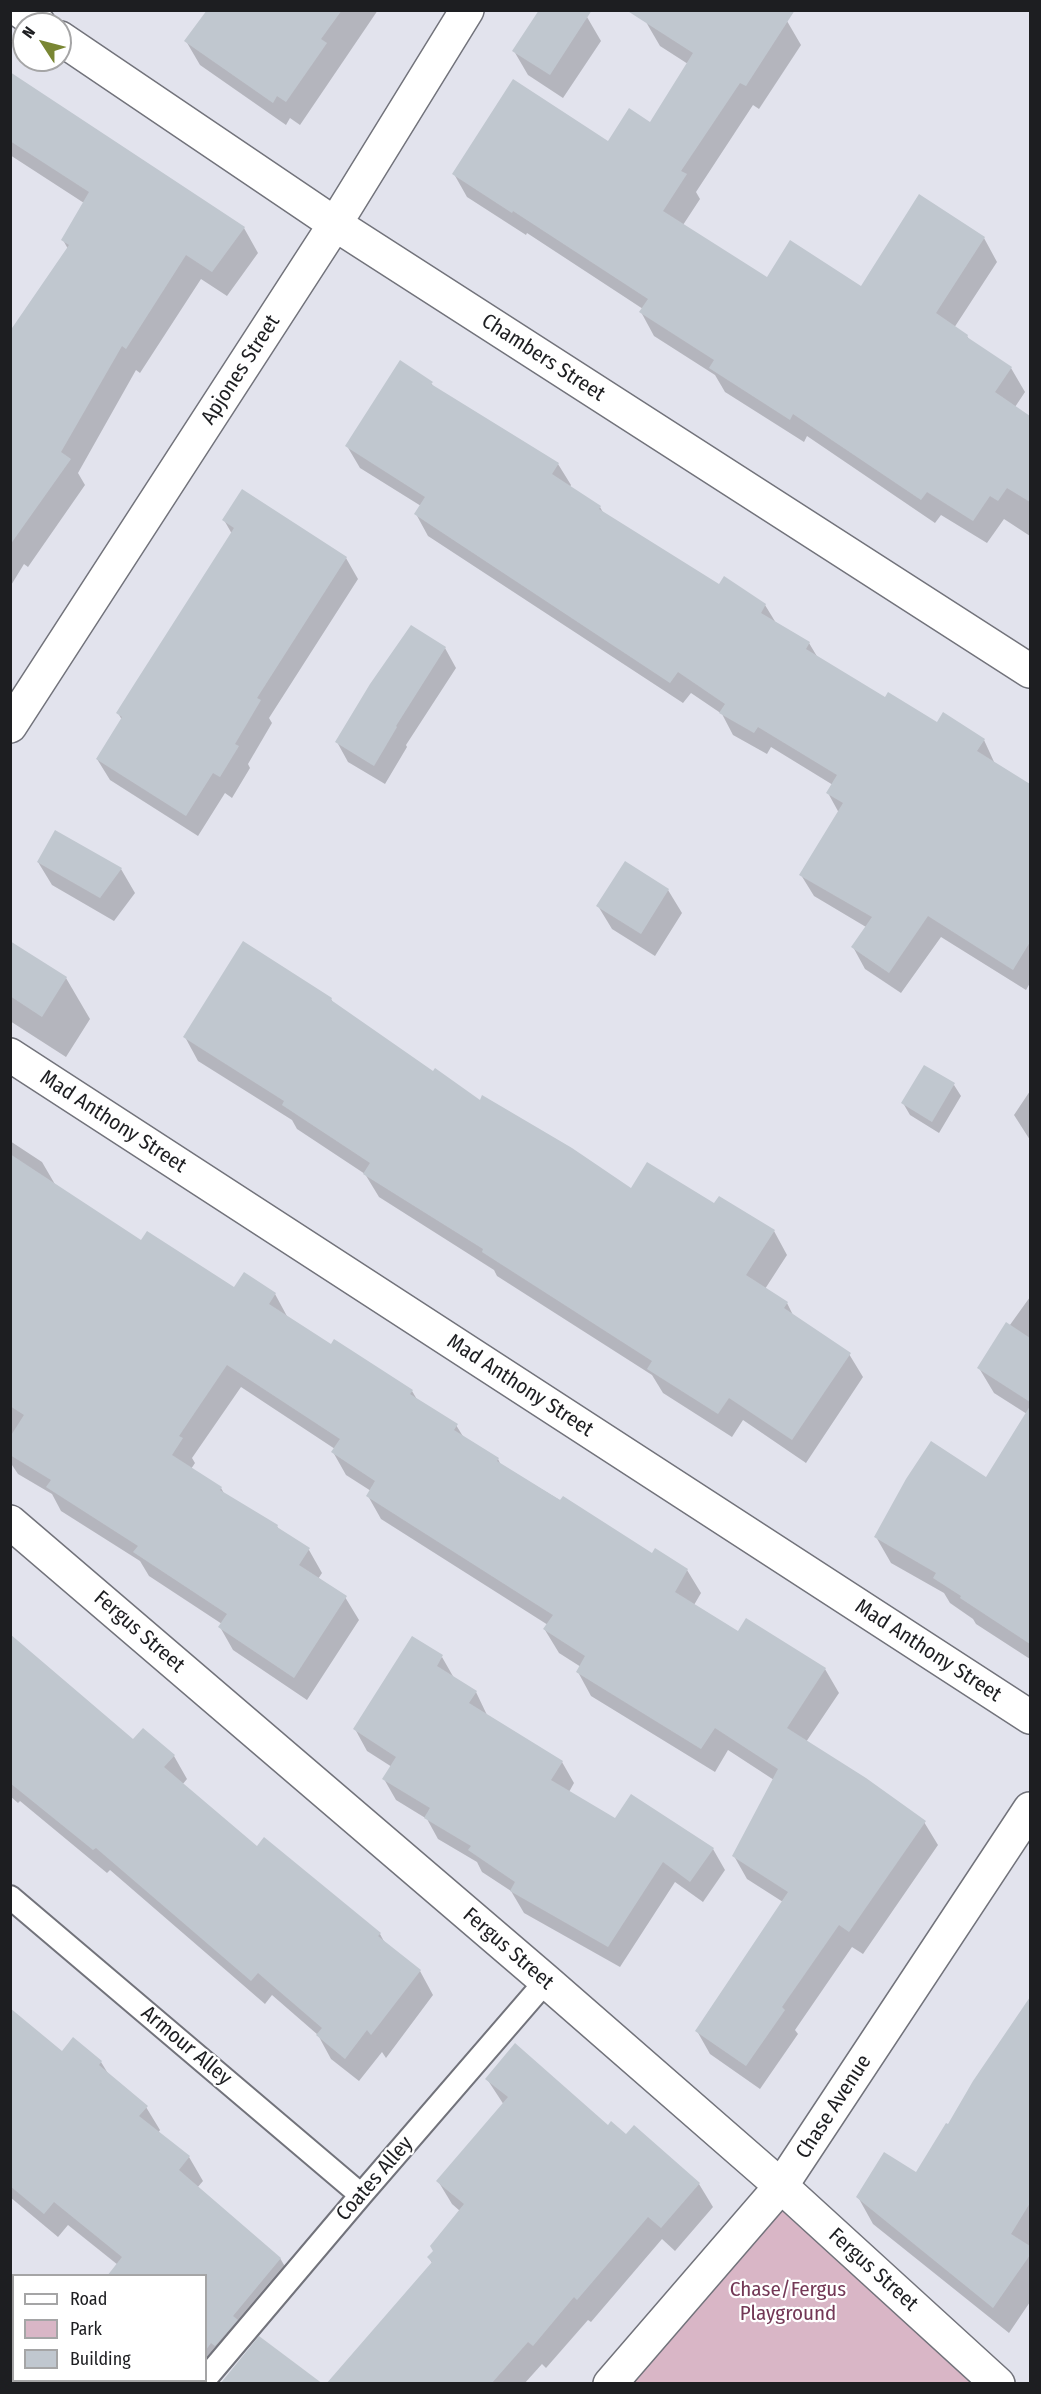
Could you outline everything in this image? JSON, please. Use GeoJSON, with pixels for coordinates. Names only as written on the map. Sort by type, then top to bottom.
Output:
{"type":"FeatureCollection","features":[{"type":"Feature","properties":{"kind":"street","name":"Apjones Street"},"geometry":{"type":"LineString","coordinates":[[10,726],[335,224],[467,10]]}},
{"type":"Feature","properties":{"kind":"street","name":"Chambers Street"},"geometry":{"type":"LineString","coordinates":[[72,46],[335,224],[1030,672]]}},
{"type":"Feature","properties":{"kind":"street","name":"Mad Anthony Street"},"geometry":{"type":"LineString","coordinates":[[10,1055],[1030,1717]]}},
{"type":"Feature","properties":{"kind":"street","name":"Fergus Street"},"geometry":{"type":"LineString","coordinates":[[10,1522],[782,2186],[998,2384]]}},
{"type":"Feature","properties":{"kind":"street","name":"Chase Avenue"},"geometry":{"type":"LineString","coordinates":[[610,2384],[782,2186],[1030,1809]]}},
{"type":"Feature","properties":{"kind":"lane","name":"Armour Alley"},"geometry":{"type":"LineString","coordinates":[[10,1897],[361,2194]]}},
{"type":"Feature","properties":{"kind":"lane","name":"Coates Alley"},"geometry":{"type":"LineString","coordinates":[[207,2376],[546,1981]]}},
{"type":"Feature","properties":{"kind":"green space","name":"Chase/Fergus Playground"},"geometry":{"type":"Polygon","coordinates":[[[781,2186],[998,2384],[610,2384],[781,2186]]]}},
{"type":"Feature","properties":{"kind":"building"},"geometry":{"type":"Polygon","coordinates":[[[207,10],[342,10],[321,39],[327,43],[286,102],[277,96],[273,103],[184,41],[207,10]]]}},
{"type":"Feature","properties":{"kind":"building"},"geometry":{"type":"Polygon","coordinates":[[[539,10],[592,10],[550,75],[512,51],[539,10]]]}},
{"type":"Feature","properties":{"kind":"building"},"geometry":{"type":"Polygon","coordinates":[[[626,10],[795,10],[746,86],[740,83],[681,171],[687,174],[663,211],[767,277],[790,240],[861,286],[919,194],[985,237],[936,313],[1012,367],[995,392],[1030,416],[1030,502],[1007,488],[998,501],[990,496],[973,521],[927,492],[921,500],[793,414],[790,420],[709,368],[714,360],[639,312],[648,299],[452,174],[513,79],[608,141],[629,108],[650,122],[693,53],[626,10]]]}},
{"type":"Feature","properties":{"kind":"building"},"geometry":{"type":"Polygon","coordinates":[[[10,72],[245,227],[212,272],[186,255],[126,349],[122,346],[61,452],[71,459],[10,545],[10,331],[69,245],[61,240],[89,192],[10,141],[10,72]]]}},
{"type":"Feature","properties":{"kind":"building"},"geometry":{"type":"Polygon","coordinates":[[[400,360],[433,382],[431,384],[559,463],[552,474],[601,506],[599,509],[719,584],[724,576],[766,604],[761,613],[810,642],[806,649],[885,697],[888,692],[937,722],[943,712],[985,739],[977,751],[1030,784],[1030,942],[1013,970],[928,916],[889,973],[851,947],[872,917],[799,875],[843,803],[826,793],[837,775],[758,727],[754,733],[719,713],[725,704],[678,672],[670,683],[414,514],[425,497],[345,446],[400,360]]]}},
{"type":"Feature","properties":{"kind":"building"},"geometry":{"type":"Polygon","coordinates":[[[242,489],[347,557],[257,698],[261,700],[235,744],[239,746],[220,777],[213,773],[186,816],[96,759],[122,717],[116,713],[234,528],[222,520],[242,489]]]}},
{"type":"Feature","properties":{"kind":"building"},"geometry":{"type":"Polygon","coordinates":[[[411,625],[446,647],[396,726],[374,766],[335,742],[370,684],[411,625]]]}},
{"type":"Feature","properties":{"kind":"building"},"geometry":{"type":"Polygon","coordinates":[[[55,830],[122,868],[100,898],[37,862],[55,830]]]}},
{"type":"Feature","properties":{"kind":"building"},"geometry":{"type":"Polygon","coordinates":[[[625,861],[669,889],[641,934],[596,906],[625,861]]]}},
{"type":"Feature","properties":{"kind":"building"},"geometry":{"type":"Polygon","coordinates":[[[10,941],[67,977],[42,1017],[10,996],[10,941]]]}},
{"type":"Feature","properties":{"kind":"building"},"geometry":{"type":"Polygon","coordinates":[[[243,941],[332,998],[331,1000],[433,1071],[435,1068],[480,1100],[482,1095],[572,1148],[631,1188],[647,1162],[714,1203],[719,1196],[775,1230],[746,1275],[788,1302],[784,1308],[851,1353],[792,1440],[729,1398],[718,1414],[647,1369],[652,1361],[482,1252],[483,1249],[363,1174],[370,1163],[282,1105],[284,1101],[183,1037],[243,941]]]}},
{"type":"Feature","properties":{"kind":"building"},"geometry":{"type":"Polygon","coordinates":[[[924,1065],[955,1083],[932,1122],[901,1103],[924,1065]]]}},
{"type":"Feature","properties":{"kind":"building"},"geometry":{"type":"Polygon","coordinates":[[[10,1154],[141,1240],[147,1231],[234,1287],[244,1272],[276,1293],[269,1304],[331,1344],[334,1339],[413,1390],[410,1394],[458,1424],[454,1430],[499,1458],[497,1461],[560,1500],[563,1496],[652,1553],[655,1548],[688,1569],[675,1592],[738,1631],[746,1618],[826,1668],[787,1728],[866,1778],[926,1821],[849,1932],[839,1925],[782,2007],[785,2010],[746,2066],[695,2031],[788,1892],[732,1856],[778,1769],[715,1728],[701,1749],[576,1672],[585,1656],[543,1629],[553,1615],[366,1496],[375,1481],[331,1452],[340,1439],[227,1365],[179,1436],[183,1438],[172,1455],[222,1487],[220,1490],[278,1525],[277,1527],[310,1548],[299,1565],[347,1596],[294,1678],[218,1627],[227,1614],[133,1552],[138,1546],[46,1487],[51,1480],[10,1455],[10,1437],[24,1415],[10,1406],[10,1154]]]}},
{"type":"Feature","properties":{"kind":"building"},"geometry":{"type":"Polygon","coordinates":[[[1006,1322],[1030,1338],[1030,1402],[977,1368],[1006,1322]]]}},
{"type":"Feature","properties":{"kind":"building"},"geometry":{"type":"Polygon","coordinates":[[[1030,1406],[1030,1644],[933,1578],[936,1573],[874,1537],[906,1479],[931,1441],[986,1477],[1030,1406]]]}},
{"type":"Feature","properties":{"kind":"building"},"geometry":{"type":"Polygon","coordinates":[[[10,1634],[133,1739],[143,1728],[175,1755],[164,1767],[257,1846],[264,1837],[381,1933],[378,1936],[421,1970],[371,2035],[367,2030],[345,2059],[316,2035],[322,2028],[258,1973],[251,1981],[96,1848],[93,1850],[10,1783],[10,1634]]]}},
{"type":"Feature","properties":{"kind":"building"},"geometry":{"type":"Polygon","coordinates":[[[412,1636],[443,1655],[437,1666],[477,1691],[469,1703],[563,1761],[551,1780],[615,1818],[631,1794],[714,1848],[690,1882],[663,1862],[608,1947],[510,1891],[515,1882],[468,1850],[471,1846],[424,1818],[430,1808],[382,1779],[396,1757],[353,1729],[412,1636]]]}},
{"type":"Feature","properties":{"kind":"building"},"geometry":{"type":"Polygon","coordinates":[[[1030,1997],[1030,2203],[1011,2234],[1030,2246],[1030,2255],[993,2308],[856,2197],[884,2152],[916,2172],[973,2081],[1030,1997]]]}},
{"type":"Feature","properties":{"kind":"building"},"geometry":{"type":"Polygon","coordinates":[[[10,2008],[62,2051],[73,2037],[102,2061],[99,2065],[148,2106],[139,2116],[190,2156],[179,2170],[281,2258],[233,2316],[238,2320],[215,2346],[211,2343],[207,2349],[207,2274],[109,2274],[122,2257],[54,2202],[44,2214],[10,2186],[10,2008]]]}},
{"type":"Feature","properties":{"kind":"building"},"geometry":{"type":"Polygon","coordinates":[[[515,2043],[608,2125],[611,2121],[626,2134],[634,2125],[700,2183],[661,2228],[648,2217],[577,2300],[574,2297],[533,2346],[528,2342],[491,2384],[326,2384],[432,2262],[427,2257],[433,2251],[430,2246],[464,2204],[436,2181],[508,2097],[485,2079],[515,2043]]]}},
{"type":"Feature","properties":{"kind":"building"},"geometry":{"type":"Polygon","coordinates":[[[259,2336],[323,2384],[220,2384],[259,2336]]]}}]}
